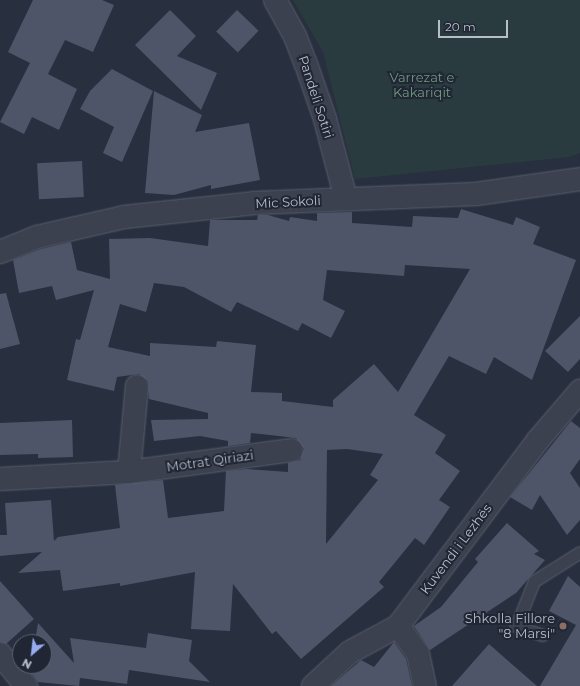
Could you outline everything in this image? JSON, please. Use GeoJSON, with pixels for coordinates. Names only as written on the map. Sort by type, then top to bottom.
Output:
{"type":"FeatureCollection","features":[{"type":"Feature","properties":{"kind":"street","name":"Pandeli Sotiri"},"geometry":{"type":"LineString","coordinates":[[274,0],[295,36],[306,64],[325,119],[346,199]]}},
{"type":"Feature","properties":{"kind":"street","name":"Mic Sokoli"},"geometry":{"type":"LineString","coordinates":[[0,252],[37,237],[124,217],[254,203],[476,194],[580,179]]}},
{"type":"Feature","properties":{"kind":"street"},"geometry":{"type":"LineString","coordinates":[[129,472],[137,386]]}},
{"type":"Feature","properties":{"kind":"street","name":"Kuvendi i Lezhës"},"geometry":{"type":"LineString","coordinates":[[313,686],[350,652],[398,626],[538,440],[580,391]]}},
{"type":"Feature","properties":{"kind":"street","name":"Motrat Qiriazi"},"geometry":{"type":"LineString","coordinates":[[0,479],[129,472],[292,450]]}},
{"type":"Feature","properties":{"kind":"street"},"geometry":{"type":"LineString","coordinates":[[398,626],[418,654],[425,686]]}},
{"type":"Feature","properties":{"kind":"street"},"geometry":{"type":"LineString","coordinates":[[0,654],[26,686]]}},
{"type":"Feature","properties":{"kind":"lane"},"geometry":{"type":"LineString","coordinates":[[542,635],[516,626],[534,581],[580,552]]}},
{"type":"Feature","properties":{"kind":"green space","name":"Varrezat e Kakariqit"},"geometry":{"type":"Polygon","coordinates":[[[293,0],[580,0],[580,153],[569,157],[355,179],[323,52],[293,0]]]}},
{"type":"Feature","properties":{"kind":"building"},"geometry":{"type":"Polygon","coordinates":[[[33,0],[102,0],[114,5],[93,52],[65,40],[48,74],[77,89],[59,130],[32,117],[24,134],[0,122],[30,63],[8,52],[33,0]]]}},
{"type":"Feature","properties":{"kind":"building"},"geometry":{"type":"Polygon","coordinates":[[[170,10],[196,36],[177,56],[217,73],[201,110],[135,45],[170,10]]]}},
{"type":"Feature","properties":{"kind":"building"},"geometry":{"type":"Polygon","coordinates":[[[237,10],[259,31],[238,52],[216,32],[237,10]]]}},
{"type":"Feature","properties":{"kind":"building"},"geometry":{"type":"Polygon","coordinates":[[[112,69],[153,91],[122,162],[103,153],[114,127],[80,109],[90,91],[112,69]]]}},
{"type":"Feature","properties":{"kind":"building"},"geometry":{"type":"Polygon","coordinates":[[[154,91],[202,115],[195,132],[249,123],[260,180],[211,189],[211,185],[174,195],[145,193],[154,91]]]}},
{"type":"Feature","properties":{"kind":"building"},"geometry":{"type":"Polygon","coordinates":[[[82,161],[84,197],[39,199],[37,163],[82,161]]]}},
{"type":"Feature","properties":{"kind":"building"},"geometry":{"type":"Polygon","coordinates":[[[461,209],[513,225],[516,217],[540,227],[533,244],[576,260],[532,380],[494,357],[486,374],[449,356],[414,415],[446,435],[435,453],[460,471],[439,500],[450,507],[424,545],[415,538],[379,582],[384,587],[301,659],[276,631],[272,634],[233,584],[230,631],[191,629],[195,572],[120,586],[120,583],[63,591],[60,570],[18,573],[42,552],[0,556],[0,535],[7,535],[5,503],[51,500],[54,541],[58,537],[120,528],[115,485],[163,480],[168,518],[224,511],[226,471],[246,469],[288,472],[288,463],[300,460],[304,449],[296,438],[251,433],[250,443],[228,446],[228,441],[200,436],[154,441],[151,420],[208,419],[208,413],[149,399],[148,381],[139,374],[117,377],[114,391],[67,380],[76,339],[80,340],[94,290],[56,300],[52,286],[19,293],[13,260],[41,249],[71,242],[77,270],[110,279],[109,239],[150,238],[208,246],[210,220],[257,220],[258,215],[268,215],[289,221],[290,217],[317,221],[317,213],[352,212],[352,223],[412,227],[413,216],[458,218],[461,209]],[[405,265],[404,276],[327,270],[323,300],[345,311],[331,338],[302,323],[298,331],[237,302],[231,312],[184,287],[154,283],[146,312],[120,304],[108,347],[150,356],[150,343],[216,347],[217,341],[256,345],[251,392],[282,393],[282,401],[333,407],[333,400],[374,364],[398,392],[470,269],[405,265]],[[347,449],[327,450],[326,544],[378,480],[370,475],[383,454],[347,449]]]}},
{"type":"Feature","properties":{"kind":"building"},"geometry":{"type":"Polygon","coordinates":[[[6,293],[20,344],[0,349],[0,294],[6,293]]]}},
{"type":"Feature","properties":{"kind":"building"},"geometry":{"type":"Polygon","coordinates":[[[580,316],[580,359],[568,372],[545,351],[580,316]]]}},
{"type":"Feature","properties":{"kind":"building"},"geometry":{"type":"Polygon","coordinates":[[[72,420],[73,457],[38,458],[38,454],[0,455],[0,423],[72,420]]]}},
{"type":"Feature","properties":{"kind":"building"},"geometry":{"type":"Polygon","coordinates":[[[571,421],[580,428],[580,459],[570,473],[580,488],[580,520],[567,535],[540,495],[532,510],[510,497],[571,421]]]}},
{"type":"Feature","properties":{"kind":"building"},"geometry":{"type":"Polygon","coordinates":[[[507,523],[539,551],[534,554],[545,560],[516,593],[430,650],[414,626],[441,607],[478,562],[475,559],[507,523]]]}},
{"type":"Feature","properties":{"kind":"building"},"geometry":{"type":"Polygon","coordinates":[[[568,576],[580,587],[580,686],[540,686],[576,625],[549,611],[568,576]]]}},
{"type":"Feature","properties":{"kind":"building"},"geometry":{"type":"Polygon","coordinates":[[[0,581],[34,619],[17,634],[12,634],[12,639],[6,644],[0,642],[0,581]]]}},
{"type":"Feature","properties":{"kind":"building"},"geometry":{"type":"Polygon","coordinates":[[[38,623],[48,634],[36,634],[38,623]]]}},
{"type":"Feature","properties":{"kind":"building"},"geometry":{"type":"Polygon","coordinates":[[[148,633],[192,640],[189,661],[210,682],[129,670],[127,684],[80,678],[79,686],[38,682],[32,674],[52,674],[52,639],[74,663],[70,638],[146,648],[148,633]]]}},
{"type":"Feature","properties":{"kind":"building"},"geometry":{"type":"Polygon","coordinates":[[[394,642],[406,659],[412,686],[331,686],[361,660],[374,667],[394,642]]]}},
{"type":"Feature","properties":{"kind":"building"},"geometry":{"type":"Polygon","coordinates":[[[489,644],[537,686],[452,686],[489,644]]]}},
{"type":"Feature","properties":{"kind":"place","name":"Shkolla Fillore \"8 Marsi\""},"geometry":{"type":"Point","coordinates":[563,626]}}]}
